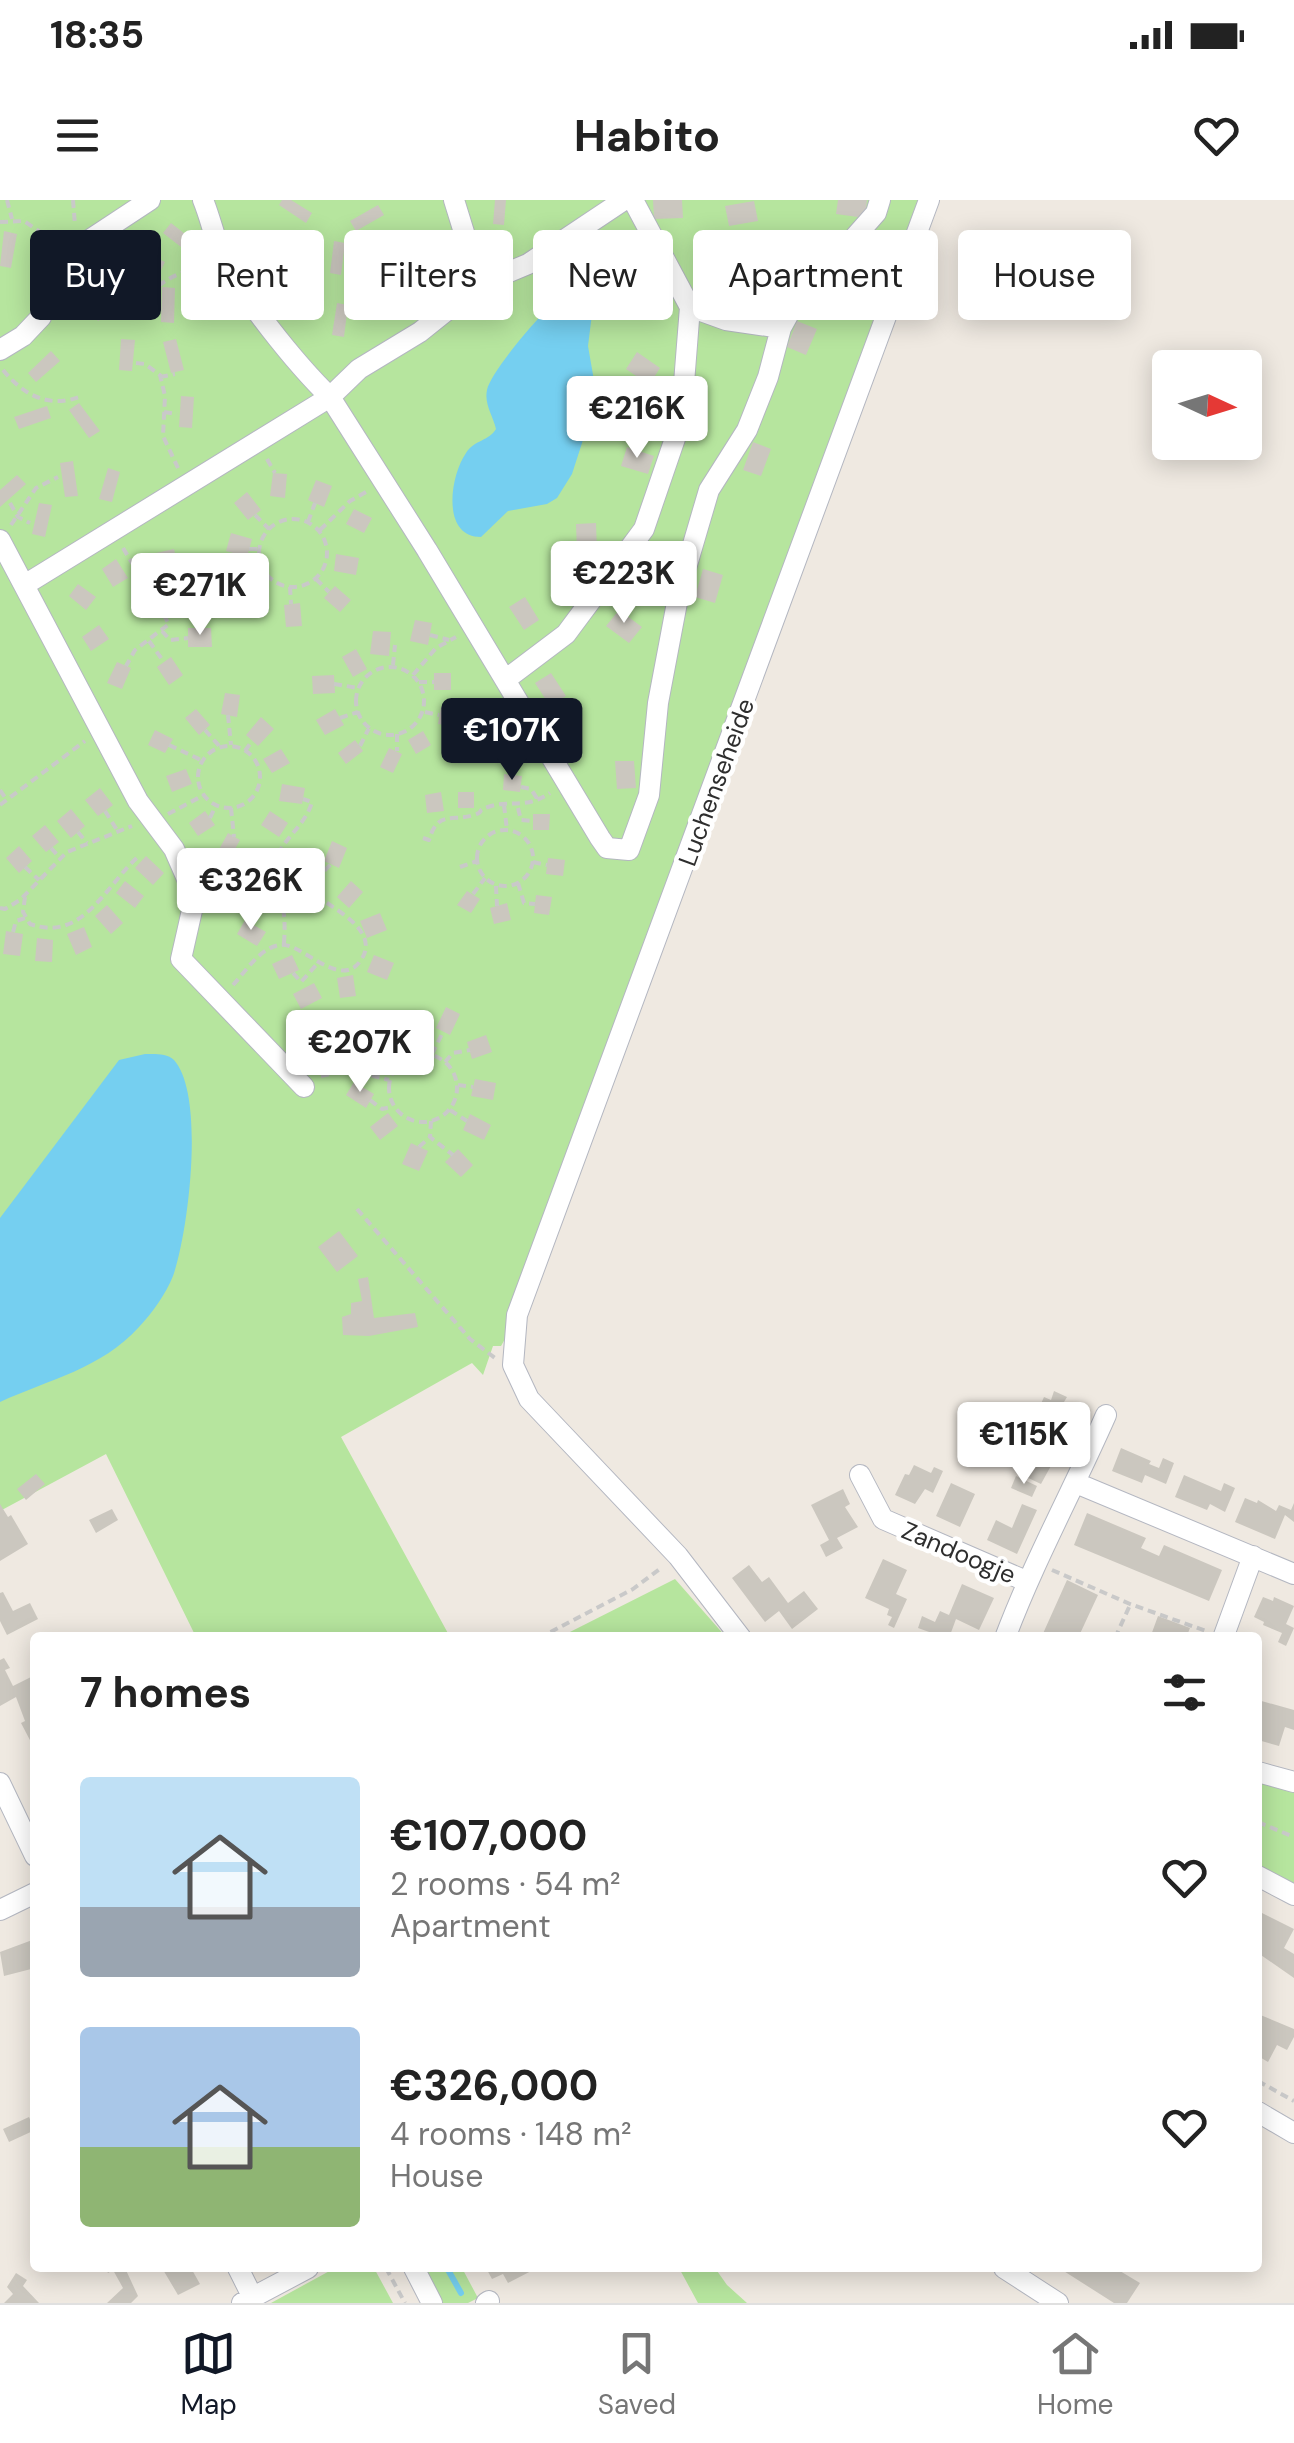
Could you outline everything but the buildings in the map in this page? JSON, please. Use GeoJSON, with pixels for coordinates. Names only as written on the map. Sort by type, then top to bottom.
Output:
{"type":"FeatureCollection","features":[{"type":"Feature","properties":{"kind":"street"},"geometry":{"type":"LineString","coordinates":[[102,230],[150,200]]}},
{"type":"Feature","properties":{"kind":"street"},"geometry":{"type":"LineString","coordinates":[[204,200],[214,230]]}},
{"type":"Feature","properties":{"kind":"street"},"geometry":{"type":"LineString","coordinates":[[454,200],[463,230]]}},
{"type":"Feature","properties":{"kind":"street"},"geometry":{"type":"LineString","coordinates":[[513,270],[624,200]]}},
{"type":"Feature","properties":{"kind":"street"},"geometry":{"type":"LineString","coordinates":[[505,680],[566,634],[644,529],[681,421],[690,308],[633,200]]}},
{"type":"Feature","properties":{"kind":"street"},"geometry":{"type":"LineString","coordinates":[[266,320],[330,398],[607,848],[630,850],[649,795],[658,703],[680,592],[710,490],[747,430],[768,377],[781,328],[792,308],[876,213],[880,200]]}},
{"type":"Feature","properties":{"kind":"street","name":"Luchenseheide"},"geometry":{"type":"LineString","coordinates":[[513,1365],[516,1315],[930,200]]}},
{"type":"Feature","properties":{"kind":"street"},"geometry":{"type":"LineString","coordinates":[[690,308],[726,320],[781,328]]}},
{"type":"Feature","properties":{"kind":"street"},"geometry":{"type":"LineString","coordinates":[[0,350],[23,336],[38,320]]}},
{"type":"Feature","properties":{"kind":"street"},"geometry":{"type":"LineString","coordinates":[[26,584],[330,398],[359,368],[435,320]]}},
{"type":"Feature","properties":{"kind":"street"},"geometry":{"type":"LineString","coordinates":[[3,534],[138,801],[174,849],[195,896],[181,959],[304,1087]]}},
{"type":"Feature","properties":{"kind":"street"},"geometry":{"type":"LineString","coordinates":[[513,1365],[529,1399],[678,1556],[736,1632]]}},
{"type":"Feature","properties":{"kind":"street"},"geometry":{"type":"LineString","coordinates":[[1007,1632],[1035,1561],[1106,1414]]}},
{"type":"Feature","properties":{"kind":"street","name":"Zandoogje"},"geometry":{"type":"LineString","coordinates":[[860,1475],[883,1519],[1026,1581]]}},
{"type":"Feature","properties":{"kind":"street"},"geometry":{"type":"LineString","coordinates":[[1076,1483],[1294,1574]]}},
{"type":"Feature","properties":{"kind":"street"},"geometry":{"type":"LineString","coordinates":[[1225,1632],[1252,1556]]}},
{"type":"Feature","properties":{"kind":"street"},"geometry":{"type":"LineString","coordinates":[[1262,1773],[1294,1782]]}},
{"type":"Feature","properties":{"kind":"street"},"geometry":{"type":"LineString","coordinates":[[0,1783],[30,1846]]}},
{"type":"Feature","properties":{"kind":"street"},"geometry":{"type":"LineString","coordinates":[[1262,1878],[1294,1896]]}},
{"type":"Feature","properties":{"kind":"street"},"geometry":{"type":"LineString","coordinates":[[0,1910],[30,1896]]}},
{"type":"Feature","properties":{"kind":"street"},"geometry":{"type":"LineString","coordinates":[[1262,2114],[1294,2133]]}},
{"type":"Feature","properties":{"kind":"street"},"geometry":{"type":"LineString","coordinates":[[239,2272],[247,2300],[300,2272]]}},
{"type":"Feature","properties":{"kind":"street"},"geometry":{"type":"LineString","coordinates":[[416,2272],[432,2303]]}},
{"type":"Feature","properties":{"kind":"street"},"geometry":{"type":"LineString","coordinates":[[1010,2272],[1058,2303]]}},
{"type":"Feature","properties":{"kind":"path"},"geometry":{"type":"LineString","coordinates":[[6,200],[12,220]]}},
{"type":"Feature","properties":{"kind":"path"},"geometry":{"type":"LineString","coordinates":[[0,222],[24,221],[39,230]]}},
{"type":"Feature","properties":{"kind":"path"},"geometry":{"type":"LineString","coordinates":[[136,363],[154,369],[160,377],[163,436],[175,463],[192,482]]}},
{"type":"Feature","properties":{"kind":"path"},"geometry":{"type":"LineString","coordinates":[[0,366],[15,385],[33,397],[63,401],[82,396]]}},
{"type":"Feature","properties":{"kind":"path"},"geometry":{"type":"LineString","coordinates":[[160,377],[175,374]]}},
{"type":"Feature","properties":{"kind":"path"},"geometry":{"type":"LineString","coordinates":[[164,412],[177,414]]}},
{"type":"Feature","properties":{"kind":"path"},"geometry":{"type":"LineString","coordinates":[[3,534],[36,488],[58,478]]}},
{"type":"Feature","properties":{"kind":"path"},"geometry":{"type":"LineString","coordinates":[[319,531],[340,510],[383,482]]}},
{"type":"Feature","properties":{"kind":"path"},"geometry":{"type":"LineString","coordinates":[[10,503],[18,517],[30,523]]}},
{"type":"Feature","properties":{"kind":"path"},"geometry":{"type":"LineString","coordinates":[[308,522],[316,504]]}},
{"type":"Feature","properties":{"kind":"path"},"geometry":{"type":"LineString","coordinates":[[340,510],[350,516]]}},
{"type":"Feature","properties":{"kind":"path"},"geometry":{"type":"LineString","coordinates":[[255,514],[269,530]]}},
{"type":"Feature","properties":{"kind":"path"},"geometry":{"type":"LineString","coordinates":[[285,520],[308,522],[319,531],[328,558],[316,579],[290,587],[268,576],[260,562],[260,549],[269,530],[285,520]]}},
{"type":"Feature","properties":{"kind":"path"},"geometry":{"type":"LineString","coordinates":[[113,531],[169,624],[135,650],[126,666]]}},
{"type":"Feature","properties":{"kind":"path"},"geometry":{"type":"LineString","coordinates":[[249,549],[260,549]]}},
{"type":"Feature","properties":{"kind":"path"},"geometry":{"type":"LineString","coordinates":[[328,558],[335,562]]}},
{"type":"Feature","properties":{"kind":"path"},"geometry":{"type":"LineString","coordinates":[[151,594],[173,584],[170,573]]}},
{"type":"Feature","properties":{"kind":"path"},"geometry":{"type":"LineString","coordinates":[[258,581],[268,576]]}},
{"type":"Feature","properties":{"kind":"path"},"geometry":{"type":"LineString","coordinates":[[316,579],[329,592]]}},
{"type":"Feature","properties":{"kind":"path"},"geometry":{"type":"LineString","coordinates":[[290,587],[291,604]]}},
{"type":"Feature","properties":{"kind":"path"},"geometry":{"type":"LineString","coordinates":[[161,610],[178,604]]}},
{"type":"Feature","properties":{"kind":"path"},"geometry":{"type":"LineString","coordinates":[[412,675],[436,648],[472,626]]}},
{"type":"Feature","properties":{"kind":"path"},"geometry":{"type":"LineString","coordinates":[[161,630],[170,640],[188,638]]}},
{"type":"Feature","properties":{"kind":"path"},"geometry":{"type":"LineString","coordinates":[[430,635],[449,640]]}},
{"type":"Feature","properties":{"kind":"path"},"geometry":{"type":"LineString","coordinates":[[148,640],[164,662]]}},
{"type":"Feature","properties":{"kind":"path"},"geometry":{"type":"LineString","coordinates":[[393,666],[395,645]]}},
{"type":"Feature","properties":{"kind":"path"},"geometry":{"type":"LineString","coordinates":[[393,666],[412,675],[424,694],[422,712],[411,728],[397,734],[380,734],[369,728],[358,712],[362,677],[393,666]]}},
{"type":"Feature","properties":{"kind":"path"},"geometry":{"type":"LineString","coordinates":[[418,682],[434,682]]}},
{"type":"Feature","properties":{"kind":"path"},"geometry":{"type":"LineString","coordinates":[[334,684],[358,688]]}},
{"type":"Feature","properties":{"kind":"path"},"geometry":{"type":"LineString","coordinates":[[340,718],[358,712]]}},
{"type":"Feature","properties":{"kind":"path"},"geometry":{"type":"LineString","coordinates":[[422,712],[440,716]]}},
{"type":"Feature","properties":{"kind":"path"},"geometry":{"type":"LineString","coordinates":[[228,715],[231,746]]}},
{"type":"Feature","properties":{"kind":"path"},"geometry":{"type":"LineString","coordinates":[[360,746],[369,728]]}},
{"type":"Feature","properties":{"kind":"path"},"geometry":{"type":"LineString","coordinates":[[411,728],[415,736]]}},
{"type":"Feature","properties":{"kind":"path"},"geometry":{"type":"LineString","coordinates":[[0,805],[101,730]]}},
{"type":"Feature","properties":{"kind":"path"},"geometry":{"type":"LineString","coordinates":[[205,730],[221,748]]}},
{"type":"Feature","properties":{"kind":"path"},"geometry":{"type":"LineString","coordinates":[[397,734],[397,751]]}},
{"type":"Feature","properties":{"kind":"path"},"geometry":{"type":"LineString","coordinates":[[245,752],[252,741]]}},
{"type":"Feature","properties":{"kind":"path"},"geometry":{"type":"LineString","coordinates":[[169,745],[203,761]]}},
{"type":"Feature","properties":{"kind":"path"},"geometry":{"type":"LineString","coordinates":[[231,746],[245,752],[259,771],[257,792],[242,806],[231,808],[216,805],[204,795],[198,776],[203,761],[231,746]]}},
{"type":"Feature","properties":{"kind":"path"},"geometry":{"type":"LineString","coordinates":[[259,771],[268,766]]}},
{"type":"Feature","properties":{"kind":"path"},"geometry":{"type":"LineString","coordinates":[[188,776],[198,776]]}},
{"type":"Feature","properties":{"kind":"path"},"geometry":{"type":"LineString","coordinates":[[438,822],[488,807],[518,806],[538,800],[566,782]]}},
{"type":"Feature","properties":{"kind":"path"},"geometry":{"type":"LineString","coordinates":[[521,788],[532,789],[538,800]]}},
{"type":"Feature","properties":{"kind":"path"},"geometry":{"type":"LineString","coordinates":[[0,790],[6,799]]}},
{"type":"Feature","properties":{"kind":"path"},"geometry":{"type":"LineString","coordinates":[[0,908],[5,909],[25,896],[60,858],[204,795]]}},
{"type":"Feature","properties":{"kind":"path"},"geometry":{"type":"LineString","coordinates":[[284,943],[282,906],[272,873],[276,859],[310,811],[312,802],[303,799]]}},
{"type":"Feature","properties":{"kind":"path"},"geometry":{"type":"LineString","coordinates":[[210,818],[216,805]]}},
{"type":"Feature","properties":{"kind":"path"},"geometry":{"type":"LineString","coordinates":[[504,805],[506,830]]}},
{"type":"Feature","properties":{"kind":"path"},"geometry":{"type":"LineString","coordinates":[[518,806],[520,820],[533,821]]}},
{"type":"Feature","properties":{"kind":"path"},"geometry":{"type":"LineString","coordinates":[[231,808],[234,836]]}},
{"type":"Feature","properties":{"kind":"path"},"geometry":{"type":"LineString","coordinates":[[464,808],[466,816]]}},
{"type":"Feature","properties":{"kind":"path"},"geometry":{"type":"LineString","coordinates":[[105,812],[118,830]]}},
{"type":"Feature","properties":{"kind":"path"},"geometry":{"type":"LineString","coordinates":[[423,838],[430,840],[438,822],[436,812]]}},
{"type":"Feature","properties":{"kind":"path"},"geometry":{"type":"LineString","coordinates":[[506,830],[524,837],[533,862],[518,883],[496,884],[485,878],[477,861],[482,842],[497,831],[506,830]]}},
{"type":"Feature","properties":{"kind":"path"},"geometry":{"type":"LineString","coordinates":[[283,831],[290,838]]}},
{"type":"Feature","properties":{"kind":"path"},"geometry":{"type":"LineString","coordinates":[[78,832],[88,843]]}},
{"type":"Feature","properties":{"kind":"path"},"geometry":{"type":"LineString","coordinates":[[51,848],[60,858]]}},
{"type":"Feature","properties":{"kind":"path"},"geometry":{"type":"LineString","coordinates":[[25,896],[30,924],[74,927],[113,881],[140,858]]}},
{"type":"Feature","properties":{"kind":"path"},"geometry":{"type":"LineString","coordinates":[[276,859],[284,861]]}},
{"type":"Feature","properties":{"kind":"path"},"geometry":{"type":"LineString","coordinates":[[460,867],[477,861]]}},
{"type":"Feature","properties":{"kind":"path"},"geometry":{"type":"LineString","coordinates":[[533,862],[548,865]]}},
{"type":"Feature","properties":{"kind":"path"},"geometry":{"type":"LineString","coordinates":[[220,1000],[270,947],[284,943],[295,946],[317,964],[346,969],[363,958],[366,948],[362,931],[313,892],[313,882],[331,864]]}},
{"type":"Feature","properties":{"kind":"path"},"geometry":{"type":"LineString","coordinates":[[25,867],[40,880]]}},
{"type":"Feature","properties":{"kind":"path"},"geometry":{"type":"LineString","coordinates":[[473,894],[485,878]]}},
{"type":"Feature","properties":{"kind":"path"},"geometry":{"type":"LineString","coordinates":[[113,881],[120,887]]}},
{"type":"Feature","properties":{"kind":"path"},"geometry":{"type":"LineString","coordinates":[[518,883],[524,903],[535,904]]}},
{"type":"Feature","properties":{"kind":"path"},"geometry":{"type":"LineString","coordinates":[[496,884],[498,906]]}},
{"type":"Feature","properties":{"kind":"path"},"geometry":{"type":"LineString","coordinates":[[268,890],[282,906]]}},
{"type":"Feature","properties":{"kind":"path"},"geometry":{"type":"LineString","coordinates":[[338,909],[344,903]]}},
{"type":"Feature","properties":{"kind":"path"},"geometry":{"type":"LineString","coordinates":[[94,906],[101,911]]}},
{"type":"Feature","properties":{"kind":"path"},"geometry":{"type":"LineString","coordinates":[[14,932],[16,921],[26,918]]}},
{"type":"Feature","properties":{"kind":"path"},"geometry":{"type":"LineString","coordinates":[[44,939],[45,928]]}},
{"type":"Feature","properties":{"kind":"path"},"geometry":{"type":"LineString","coordinates":[[262,939],[270,947]]}},
{"type":"Feature","properties":{"kind":"path"},"geometry":{"type":"LineString","coordinates":[[363,958],[371,964]]}},
{"type":"Feature","properties":{"kind":"path"},"geometry":{"type":"LineString","coordinates":[[293,972],[303,985],[317,964]]}},
{"type":"Feature","properties":{"kind":"path"},"geometry":{"type":"LineString","coordinates":[[346,969],[347,976]]}},
{"type":"Feature","properties":{"kind":"path"},"geometry":{"type":"LineString","coordinates":[[432,1055],[443,1032]]}},
{"type":"Feature","properties":{"kind":"path"},"geometry":{"type":"LineString","coordinates":[[405,1033],[412,1056]]}},
{"type":"Feature","properties":{"kind":"path"},"geometry":{"type":"LineString","coordinates":[[445,1062],[453,1052],[470,1050]]}},
{"type":"Feature","properties":{"kind":"path"},"geometry":{"type":"LineString","coordinates":[[378,1053],[396,1066]]}},
{"type":"Feature","properties":{"kind":"path"},"geometry":{"type":"LineString","coordinates":[[432,1055],[445,1062],[456,1084],[457,1093],[449,1109],[431,1121],[398,1116],[389,1097],[396,1066],[412,1056],[432,1055]]}},
{"type":"Feature","properties":{"kind":"path"},"geometry":{"type":"LineString","coordinates":[[304,1087],[309,1080],[330,1072],[350,1070],[390,1080]]}},
{"type":"Feature","properties":{"kind":"path"},"geometry":{"type":"LineString","coordinates":[[456,1084],[473,1087]]}},
{"type":"Feature","properties":{"kind":"path"},"geometry":{"type":"LineString","coordinates":[[370,1100],[382,1109],[394,1107]]}},
{"type":"Feature","properties":{"kind":"path"},"geometry":{"type":"LineString","coordinates":[[449,1109],[467,1122]]}},
{"type":"Feature","properties":{"kind":"path"},"geometry":{"type":"LineString","coordinates":[[419,1147],[430,1137],[431,1121]]}},
{"type":"Feature","properties":{"kind":"path"},"geometry":{"type":"LineString","coordinates":[[430,1137],[452,1154]]}},
{"type":"Feature","properties":{"kind":"path"},"geometry":{"type":"LineString","coordinates":[[357,1210],[470,1339],[495,1358],[513,1365]]}},
{"type":"Feature","properties":{"kind":"path"},"geometry":{"type":"LineString","coordinates":[[551,1632],[633,1589],[678,1556]]}},
{"type":"Feature","properties":{"kind":"path"},"geometry":{"type":"LineString","coordinates":[[1035,1561],[1130,1604],[1209,1632]]}},
{"type":"Feature","properties":{"kind":"path"},"geometry":{"type":"LineString","coordinates":[[1118,1632],[1130,1604]]}},
{"type":"Feature","properties":{"kind":"path"},"geometry":{"type":"LineString","coordinates":[[1262,1824],[1294,1837]]}},
{"type":"Feature","properties":{"kind":"path"},"geometry":{"type":"LineString","coordinates":[[1262,2083],[1294,2101]]}},
{"type":"Feature","properties":{"kind":"path"},"geometry":{"type":"LineString","coordinates":[[388,2272],[405,2303]]}},
{"type":"Feature","properties":{"kind":"green space"},"geometry":{"type":"Polygon","coordinates":[[[0,200],[923,200],[912,230],[693,230],[693,320],[879,320],[505,1339],[501,1346],[493,1346],[483,1375],[472,1363],[341,1437],[447,1632],[194,1632],[106,1454],[0,1511],[0,200]]]}},
{"type":"Feature","properties":{"kind":"green space"},"geometry":{"type":"Polygon","coordinates":[[[675,1579],[722,1632],[570,1632],[675,1579]]]}},
{"type":"Feature","properties":{"kind":"green space"},"geometry":{"type":"Polygon","coordinates":[[[1262,1783],[1294,1792],[1294,1885],[1262,1866],[1262,1783]]]}},
{"type":"Feature","properties":{"kind":"green space"},"geometry":{"type":"Polygon","coordinates":[[[328,2272],[376,2272],[393,2303],[271,2303],[328,2272]]]}},
{"type":"Feature","properties":{"kind":"green space"},"geometry":{"type":"Polygon","coordinates":[[[424,2272],[464,2272],[478,2298],[468,2303],[441,2303],[424,2272]]]}},
{"type":"Feature","properties":{"kind":"green space"},"geometry":{"type":"Polygon","coordinates":[[[681,2272],[718,2272],[747,2303],[698,2303],[681,2272]]]}},
{"type":"Feature","properties":{"kind":"water"},"geometry":{"type":"Polygon","coordinates":[[[537,320],[591,320],[588,346],[596,392],[572,474],[557,498],[547,504],[508,511],[481,537],[460,527],[454,516],[453,490],[466,453],[496,429],[487,390],[511,351],[537,320]]]}},
{"type":"Feature","properties":{"kind":"water"},"geometry":{"type":"Polygon","coordinates":[[[145,1054],[174,1060],[184,1078],[189,1103],[192,1133],[188,1199],[173,1276],[144,1322],[108,1353],[74,1372],[0,1402],[0,1218],[119,1060],[145,1054]]]}},
{"type":"Feature","properties":{"kind":"waterway"},"geometry":{"type":"LineString","coordinates":[[449,2272],[461,2293]]}}]}
